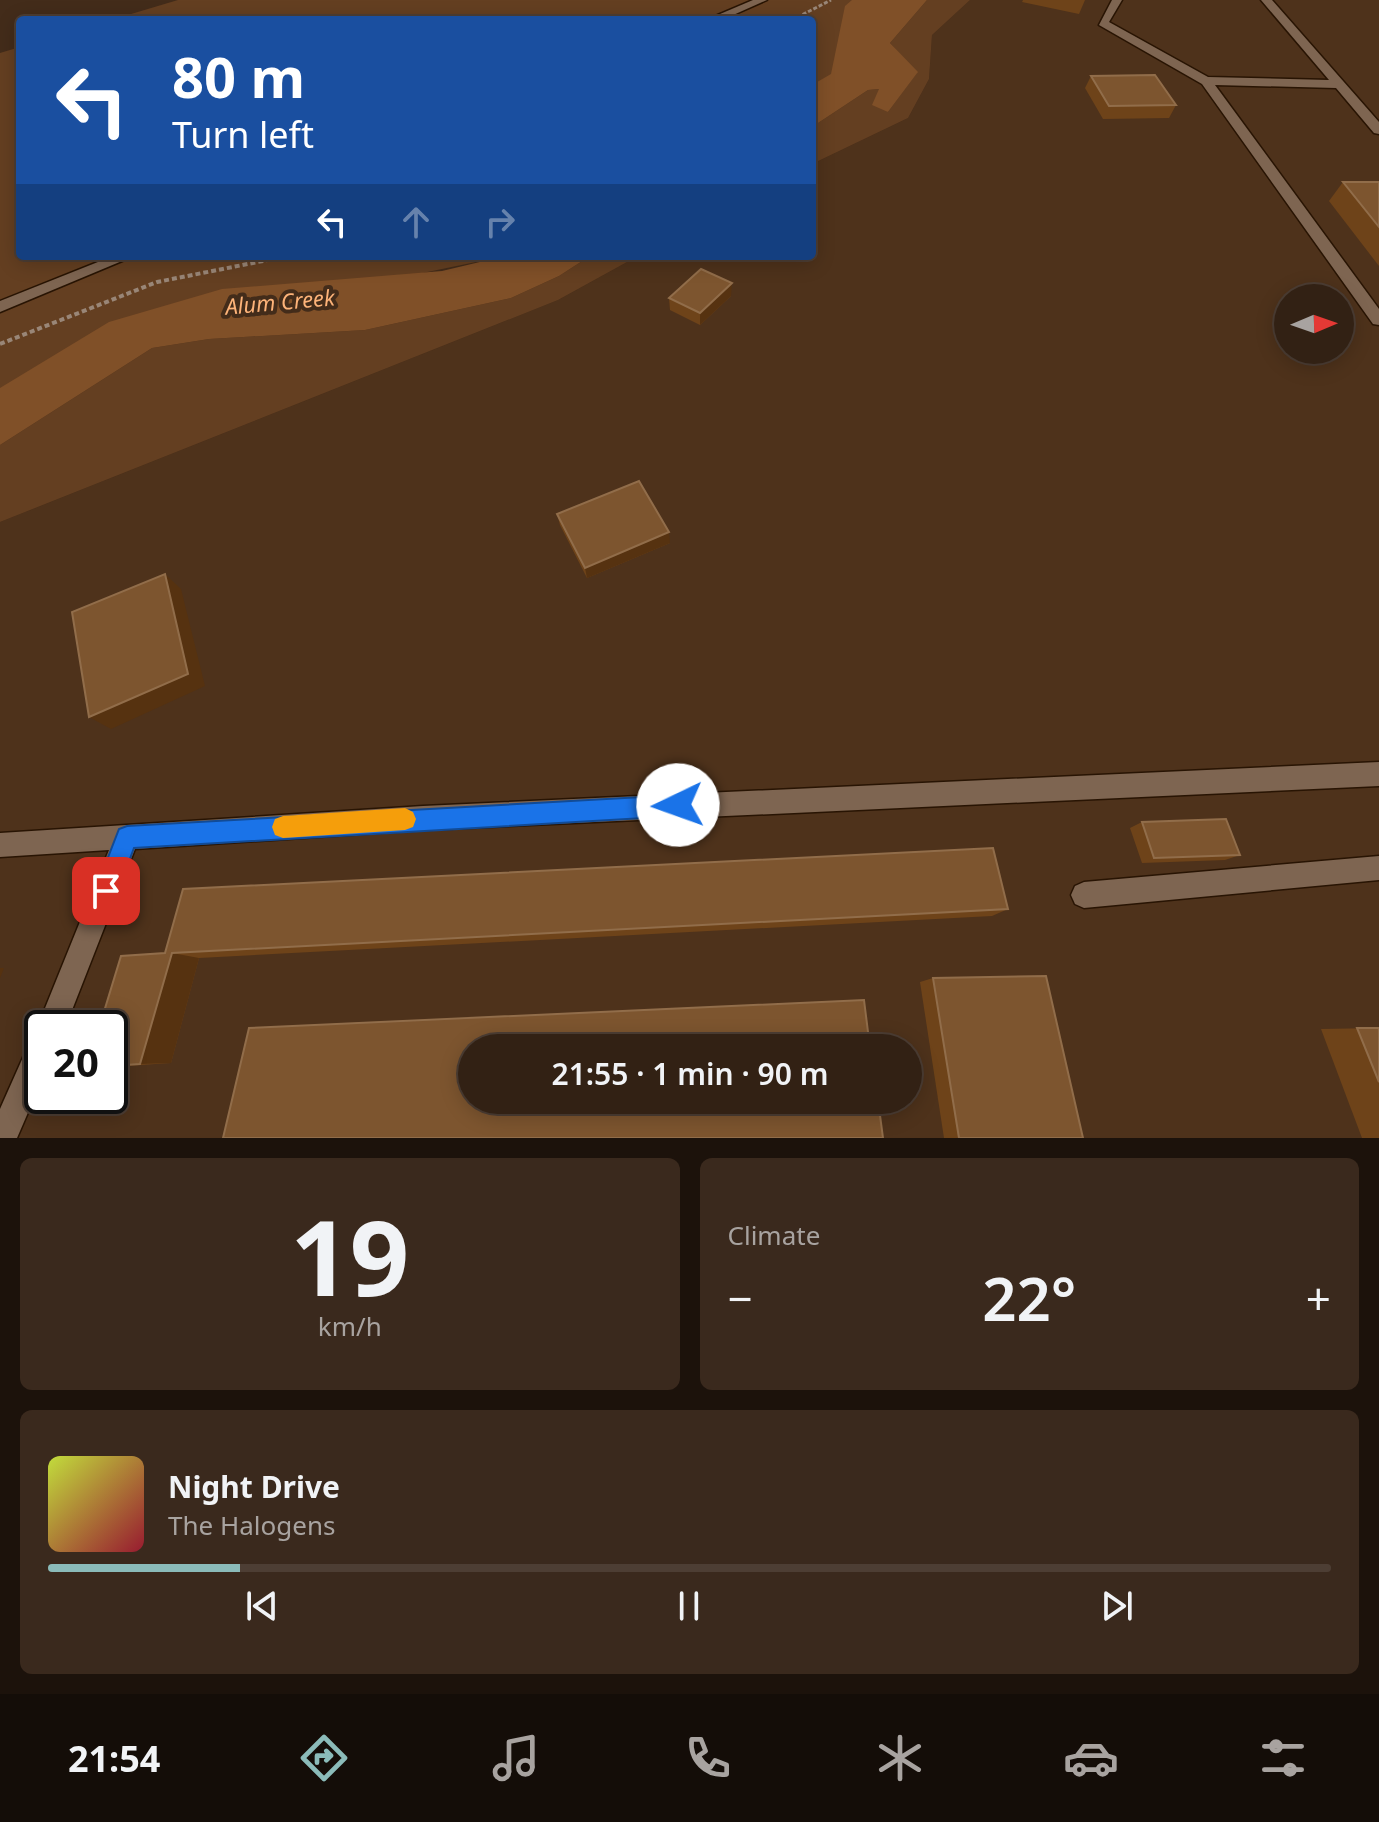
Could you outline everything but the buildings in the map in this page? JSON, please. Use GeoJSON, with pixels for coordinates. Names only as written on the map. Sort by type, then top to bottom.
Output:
{"type":"FeatureCollection","features":[{"type":"Feature","properties":{"kind":"lane"},"geometry":{"type":"LineString","coordinates":[[722,16],[762,0]]}},
{"type":"Feature","properties":{"kind":"lane"},"geometry":{"type":"LineString","coordinates":[[1117,0],[1103,23],[1206,81],[1379,320]]}},
{"type":"Feature","properties":{"kind":"lane"},"geometry":{"type":"LineString","coordinates":[[1266,0],[1379,130]]}},
{"type":"Feature","properties":{"kind":"lane"},"geometry":{"type":"LineString","coordinates":[[1206,81],[1337,84]]}},
{"type":"Feature","properties":{"kind":"lane"},"geometry":{"type":"LineString","coordinates":[[0,307],[117,260]]}},
{"type":"Feature","properties":{"kind":"lane"},"geometry":{"type":"LineString","coordinates":[[0,845],[1011,789],[1379,774]]}},
{"type":"Feature","properties":{"kind":"lane"},"geometry":{"type":"LineString","coordinates":[[58,1010],[127,837]]}},
{"type":"Feature","properties":{"kind":"lane"},"geometry":{"type":"LineString","coordinates":[[1084,895],[1379,868]]}},
{"type":"Feature","properties":{"kind":"lane"},"geometry":{"type":"LineString","coordinates":[[2,1138],[24,1088]]}},
{"type":"Feature","properties":{"kind":"path"},"geometry":{"type":"LineString","coordinates":[[800,16],[831,0]]}},
{"type":"Feature","properties":{"kind":"path"},"geometry":{"type":"LineString","coordinates":[[0,344],[157,282],[268,260]]}},
{"type":"Feature","properties":{"kind":"shaded area"},"geometry":{"type":"Polygon","coordinates":[[[178,0],[911,0],[816,90],[816,16],[124,16],[178,0]]]}},
{"type":"Feature","properties":{"kind":"shaded area"},"geometry":{"type":"Polygon","coordinates":[[[927,0],[970,0],[932,35],[929,79],[908,118],[816,162],[816,124],[868,90],[879,89],[888,112],[917,73],[890,43],[927,0]]]}},
{"type":"Feature","properties":{"kind":"shaded area"},"geometry":{"type":"Polygon","coordinates":[[[970,0],[1379,0],[1379,1138],[0,1138],[0,522],[558,300],[631,260],[816,260],[816,162],[908,118],[929,79],[932,35],[970,0]]]}},
{"type":"Feature","properties":{"kind":"shaded area"},"geometry":{"type":"Polygon","coordinates":[[[16,48],[16,260],[486,260],[170,325],[0,426],[0,53],[16,48]]]}},
{"type":"Feature","properties":{"kind":"shaded area"},"geometry":{"type":"Polygon","coordinates":[[[584,260],[631,260],[558,300],[0,522],[0,445],[152,348],[209,339],[365,330],[511,298],[559,276],[584,260]]]}},
{"type":"Feature","properties":{"kind":"water"},"geometry":{"type":"Polygon","coordinates":[[[852,0],[927,0],[890,43],[918,72],[888,112],[872,105],[879,89],[868,90],[816,124],[816,83],[831,74],[845,6],[852,0]]]}},
{"type":"Feature","properties":{"kind":"water","name":"Alum Creek"},"geometry":{"type":"Polygon","coordinates":[[[488,260],[584,260],[559,276],[511,298],[365,330],[209,339],[152,348],[0,445],[0,388],[109,322],[222,289],[442,271],[488,260]]]}},
{"type":"Feature","properties":{"kind":"slow traffic"},"geometry":{"type":"LineString","coordinates":[[283,827],[405,819]]}},
{"type":"Feature","properties":{"kind":"route"},"geometry":{"type":"LineString","coordinates":[[106,891],[127,837],[678,805]]}}]}
